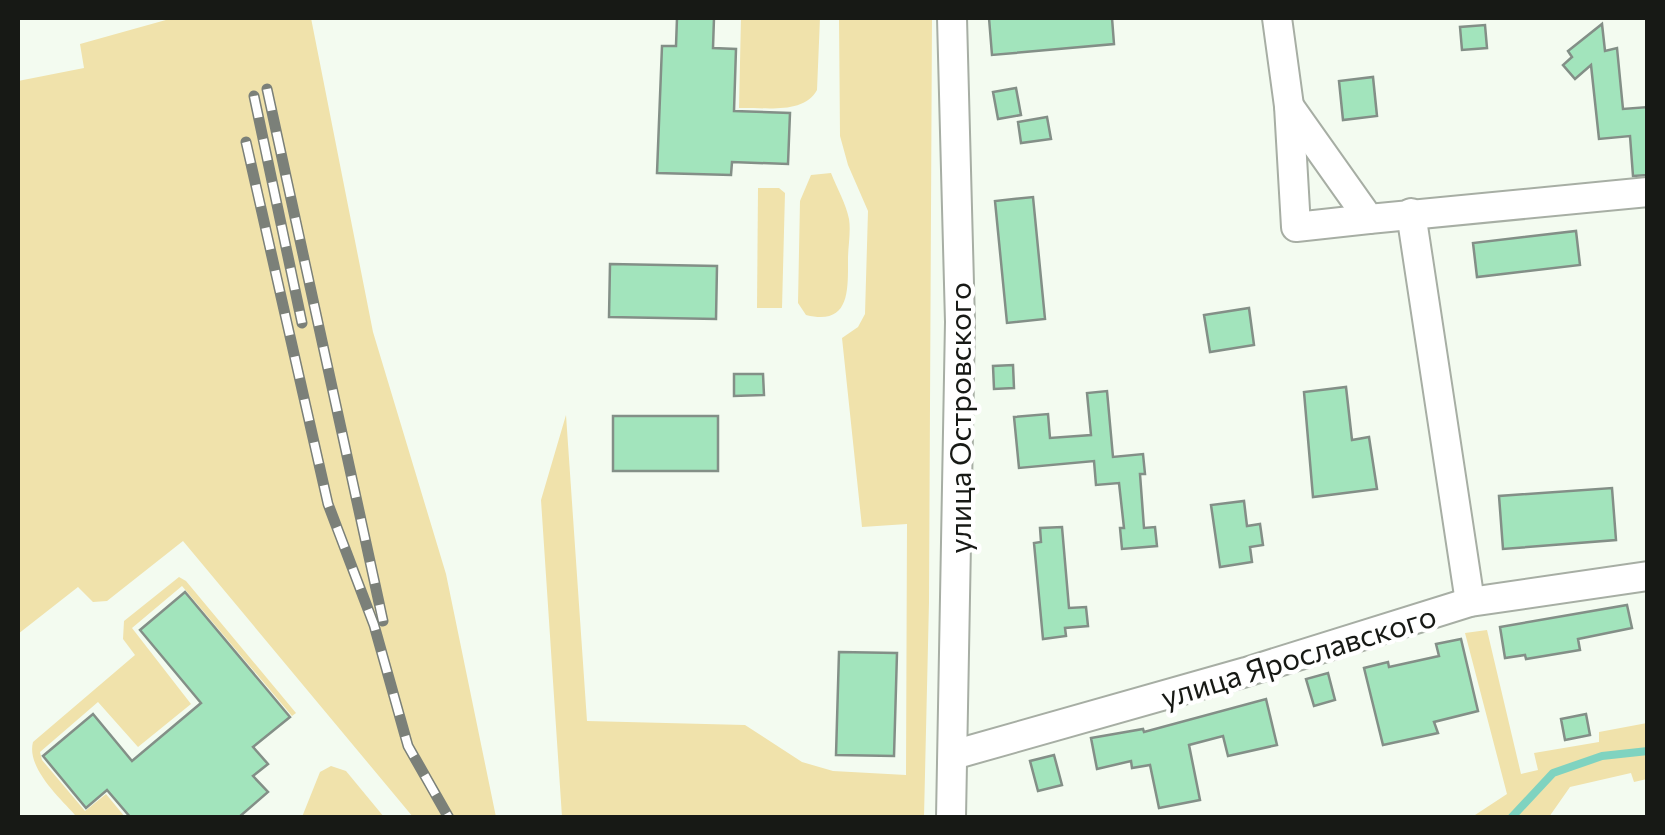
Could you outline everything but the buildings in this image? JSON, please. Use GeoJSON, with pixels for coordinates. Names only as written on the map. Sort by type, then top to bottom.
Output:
{"type":"FeatureCollection","features":[{"type":"Feature","properties":{"kind":"street","name":"улица Островского"},"geometry":{"type":"LineString","coordinates":[[951,818],[960,322],[952,18]]}},
{"type":"Feature","properties":{"kind":"street"},"geometry":{"type":"LineString","coordinates":[[1276,18],[1288,106],[1296,227],[1648,192]]}},
{"type":"Feature","properties":{"kind":"street"},"geometry":{"type":"LineString","coordinates":[[1288,106],[1370,218]]}},
{"type":"Feature","properties":{"kind":"street"},"geometry":{"type":"LineString","coordinates":[[1411,214],[1470,602]]}},
{"type":"Feature","properties":{"kind":"street","name":"улица Ярославского"},"geometry":{"type":"LineString","coordinates":[[954,755],[1246,672],[1470,602],[1648,576]]}},
{"type":"Feature","properties":{"kind":"shaded area"},"geometry":{"type":"Polygon","coordinates":[[[173,18],[311,18],[373,332],[446,574],[496,817],[413,817],[183,541],[107,601],[93,602],[78,587],[18,634],[18,81],[84,68],[80,44],[173,18]]]}},
{"type":"Feature","properties":{"kind":"shaded area"},"geometry":{"type":"Polygon","coordinates":[[[741,18],[820,18],[817,90],[811,98],[782,108],[739,108],[741,18]]]}},
{"type":"Feature","properties":{"kind":"shaded area"},"geometry":{"type":"Polygon","coordinates":[[[839,18],[932,18],[924,817],[562,817],[541,500],[566,415],[587,721],[745,725],[802,762],[833,771],[906,775],[907,524],[862,527],[842,338],[858,327],[865,314],[868,211],[840,136],[839,18]]]}},
{"type":"Feature","properties":{"kind":"shaded area"},"geometry":{"type":"Polygon","coordinates":[[[831,173],[849,219],[848,283],[839,311],[820,317],[806,315],[798,303],[800,201],[811,175],[831,173]]]}},
{"type":"Feature","properties":{"kind":"shaded area"},"geometry":{"type":"Polygon","coordinates":[[[758,188],[779,188],[785,193],[782,308],[757,308],[758,188]]]}},
{"type":"Feature","properties":{"kind":"shaded area"},"geometry":{"type":"Polygon","coordinates":[[[179,577],[296,713],[292,716],[182,586],[132,628],[191,704],[138,747],[98,702],[40,752],[42,760],[85,811],[106,794],[125,817],[77,817],[40,772],[32,752],[33,742],[135,655],[123,639],[124,621],[179,577]]]}},
{"type":"Feature","properties":{"kind":"shaded area"},"geometry":{"type":"Polygon","coordinates":[[[1487,630],[1521,774],[1538,770],[1534,753],[1599,742],[1599,732],[1647,723],[1647,779],[1634,782],[1631,773],[1570,787],[1549,817],[1472,817],[1507,794],[1465,633],[1487,630]]]}},
{"type":"Feature","properties":{"kind":"shaded area"},"geometry":{"type":"Polygon","coordinates":[[[331,766],[346,771],[384,817],[302,817],[320,772],[331,766]]]}},
{"type":"Feature","properties":{"kind":"waterway"},"geometry":{"type":"LineString","coordinates":[[1511,818],[1553,773],[1602,756],[1648,751]]}},
{"type":"Feature","properties":{"kind":"railway"},"geometry":{"type":"LineString","coordinates":[[267,89],[383,621]]}},
{"type":"Feature","properties":{"kind":"railway"},"geometry":{"type":"LineString","coordinates":[[254,96],[302,323]]}},
{"type":"Feature","properties":{"kind":"railway"},"geometry":{"type":"LineString","coordinates":[[246,142],[328,504],[374,625],[408,746],[449,818]]}}]}
